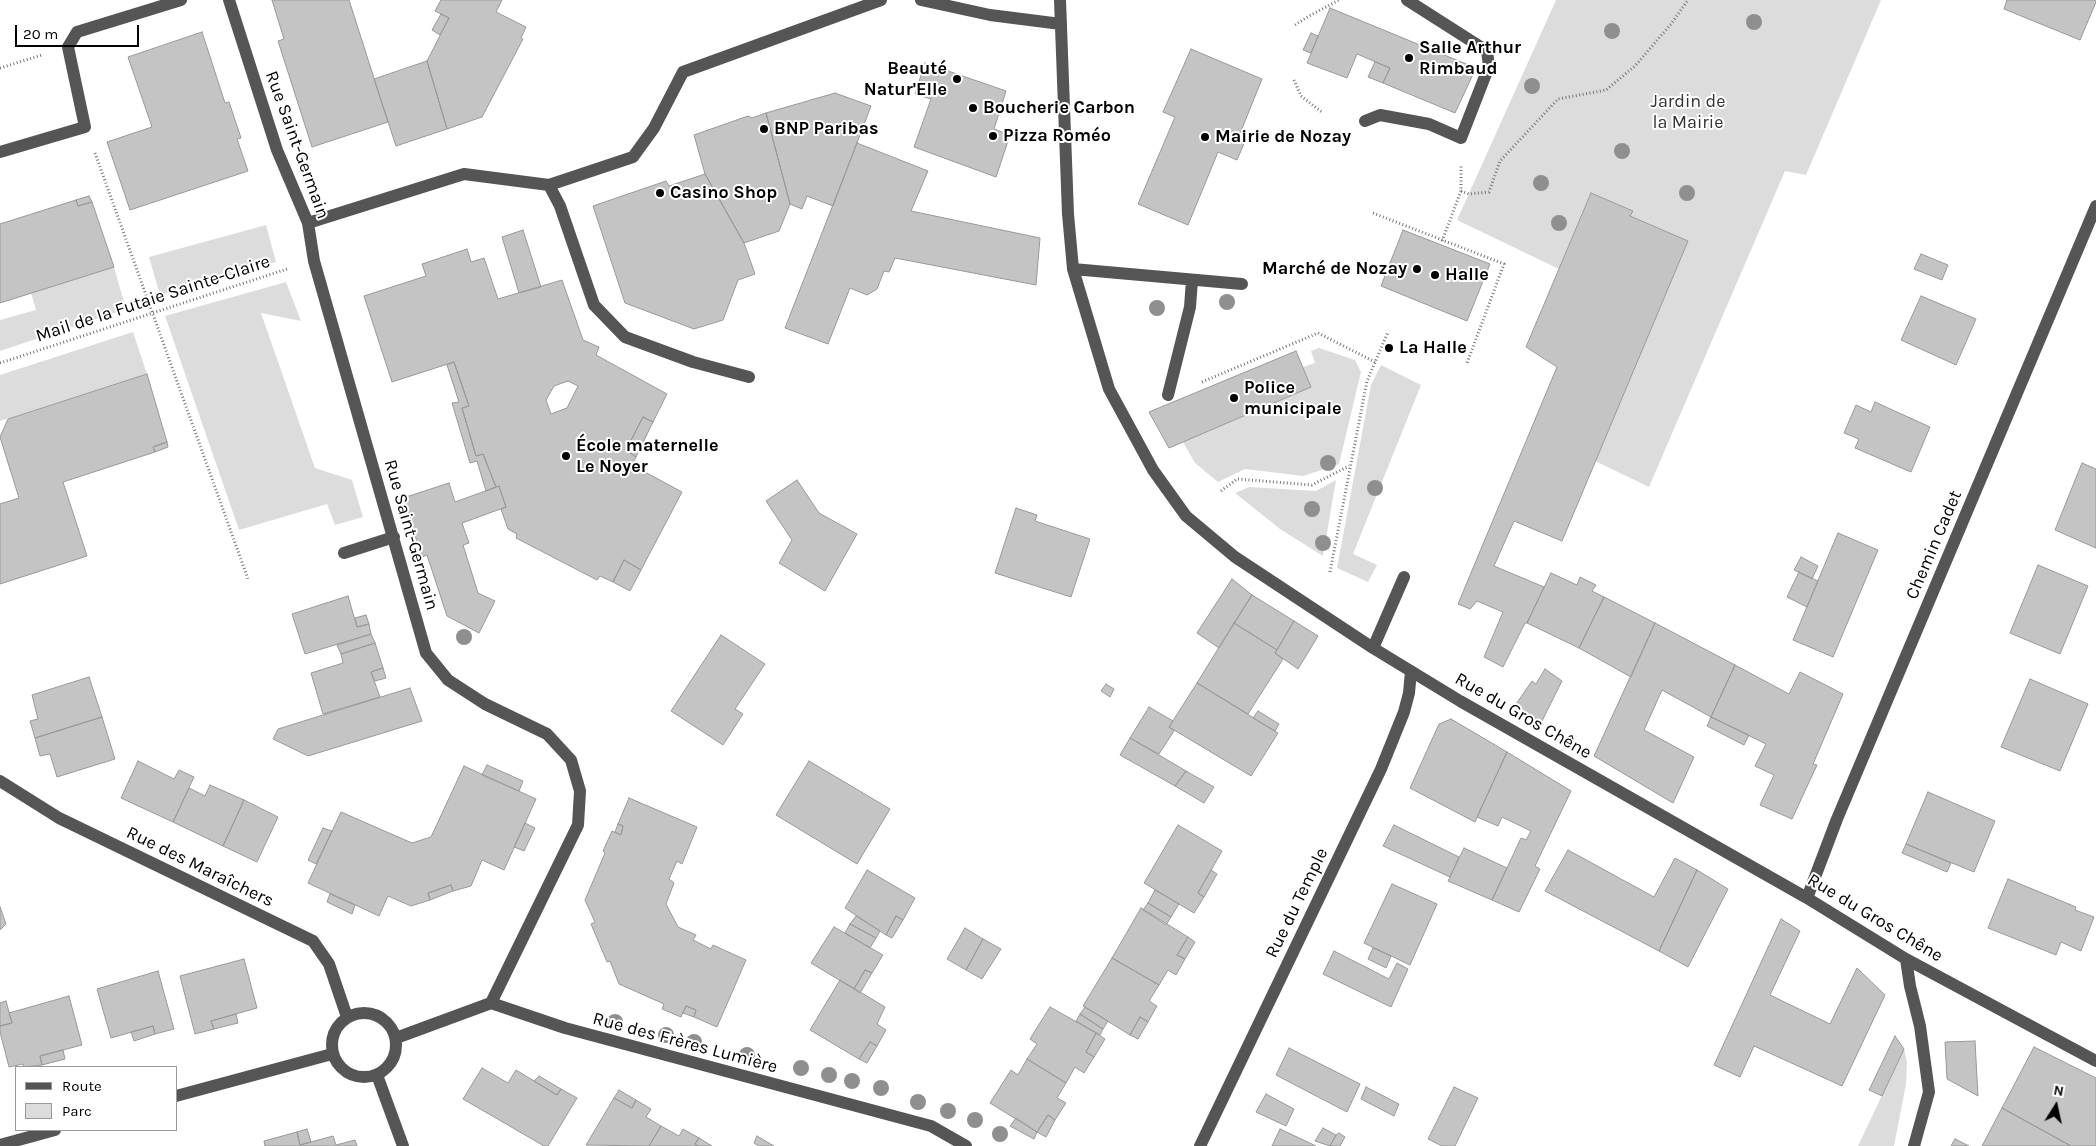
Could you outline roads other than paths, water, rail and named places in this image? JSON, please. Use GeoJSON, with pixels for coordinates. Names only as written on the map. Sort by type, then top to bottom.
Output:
{"type":"FeatureCollection","features":[{"type":"Feature","properties":{"kind":"street"},"geometry":{"type":"LineString","coordinates":[[0,152],[85,127],[68,47],[77,32],[181,0]]}},
{"type":"Feature","properties":{"kind":"street","name":"Rue Saint-Germain"},"geometry":{"type":"LineString","coordinates":[[229,0],[277,150],[308,222],[314,261],[426,653],[448,680],[477,699],[547,734],[571,760],[580,791],[578,825],[491,1003]]}},
{"type":"Feature","properties":{"kind":"street"},"geometry":{"type":"LineString","coordinates":[[308,222],[464,174],[549,185],[633,157],[654,128],[683,72],[881,0]]}},
{"type":"Feature","properties":{"kind":"street"},"geometry":{"type":"LineString","coordinates":[[921,0],[990,15],[1061,24]]}},
{"type":"Feature","properties":{"kind":"street","name":"Rue du Gros Chêne"},"geometry":{"type":"LineString","coordinates":[[1060,0],[1068,214],[1073,268],[1109,389],[1153,470],[1186,516],[1235,557],[1373,648],[1460,701],[1807,898],[1906,959],[2096,1061]]}},
{"type":"Feature","properties":{"kind":"street"},"geometry":{"type":"LineString","coordinates":[[1365,121],[1380,115],[1429,124],[1461,138],[1489,66],[1487,51],[1408,0]]}},
{"type":"Feature","properties":{"kind":"street"},"geometry":{"type":"LineString","coordinates":[[549,185],[560,206],[594,304],[625,336],[693,362],[749,376]]}},
{"type":"Feature","properties":{"kind":"street","name":"Chemin Cadet"},"geometry":{"type":"LineString","coordinates":[[1807,898],[1837,819],[2096,206]]}},
{"type":"Feature","properties":{"kind":"street"},"geometry":{"type":"LineString","coordinates":[[1073,268],[1242,284]]}},
{"type":"Feature","properties":{"kind":"street"},"geometry":{"type":"LineString","coordinates":[[1168,395],[1190,307],[1192,280]]}},
{"type":"Feature","properties":{"kind":"street"},"geometry":{"type":"LineString","coordinates":[[344,553],[394,537]]}},
{"type":"Feature","properties":{"kind":"street"},"geometry":{"type":"LineString","coordinates":[[1373,648],[1404,577]]}},
{"type":"Feature","properties":{"kind":"street","name":"Rue du Temple"},"geometry":{"type":"LineString","coordinates":[[1200,1146],[1381,769],[1404,712],[1409,693],[1410,671]]}},
{"type":"Feature","properties":{"kind":"street","name":"Rue des Maraîchers"},"geometry":{"type":"LineString","coordinates":[[0,780],[59,818],[313,940],[328,964],[347,1016]]}},
{"type":"Feature","properties":{"kind":"street"},"geometry":{"type":"LineString","coordinates":[[1906,959],[1910,986],[1920,1026],[1929,1092],[1914,1146]]}},
{"type":"Feature","properties":{"kind":"street"},"geometry":{"type":"LineString","coordinates":[[396,1038],[491,1003]]}},
{"type":"Feature","properties":{"kind":"street","name":"Rue des Frères Lumière"},"geometry":{"type":"LineString","coordinates":[[491,1003],[565,1028],[931,1126],[966,1146]]}},
{"type":"Feature","properties":{"kind":"street"},"geometry":{"type":"LineString","coordinates":[[367,1012],[376,1015],[388,1024],[396,1038],[393,1060],[386,1069],[377,1075],[360,1077],[345,1071],[337,1064],[332,1054],[331,1043],[334,1032],[347,1016],[367,1012]]}},
{"type":"Feature","properties":{"kind":"street"},"geometry":{"type":"LineString","coordinates":[[178,1095],[332,1054]]}},
{"type":"Feature","properties":{"kind":"street"},"geometry":{"type":"LineString","coordinates":[[377,1075],[403,1146]]}},
{"type":"Feature","properties":{"kind":"street"},"geometry":{"type":"LineString","coordinates":[[0,1145],[51,1131]]}},
{"type":"Feature","properties":{"kind":"place","name":"Salle Arthur Rimbaud"},"geometry":{"type":"Point","coordinates":[1409,58]}},
{"type":"Feature","properties":{"kind":"place","name":"Beauté Natur'Elle"},"geometry":{"type":"Point","coordinates":[957,79]}},
{"type":"Feature","properties":{"kind":"place","name":"Boucherie Carbon"},"geometry":{"type":"Point","coordinates":[973,108]}},
{"type":"Feature","properties":{"kind":"place","name":"BNP Paribas"},"geometry":{"type":"Point","coordinates":[764,129]}},
{"type":"Feature","properties":{"kind":"place","name":"Pizza Roméo"},"geometry":{"type":"Point","coordinates":[993,136]}},
{"type":"Feature","properties":{"kind":"place","name":"Mairie de Nozay"},"geometry":{"type":"Point","coordinates":[1205,137]}},
{"type":"Feature","properties":{"kind":"place","name":"Casino Shop"},"geometry":{"type":"Point","coordinates":[660,193]}},
{"type":"Feature","properties":{"kind":"place","name":"Marché de Nozay"},"geometry":{"type":"Point","coordinates":[1417,269]}},
{"type":"Feature","properties":{"kind":"place","name":"Halle"},"geometry":{"type":"Point","coordinates":[1435,275]}},
{"type":"Feature","properties":{"kind":"place","name":"La Halle"},"geometry":{"type":"Point","coordinates":[1389,348]}},
{"type":"Feature","properties":{"kind":"place","name":"Police municipale"},"geometry":{"type":"Point","coordinates":[1234,398]}},
{"type":"Feature","properties":{"kind":"place","name":"École maternelle Le Noyer"},"geometry":{"type":"Point","coordinates":[566,456]}},
{"type":"Feature","properties":{"kind":"park label","name":"Jardin de la Mairie"},"geometry":{"type":"Point","coordinates":[1688,112]}}]}
